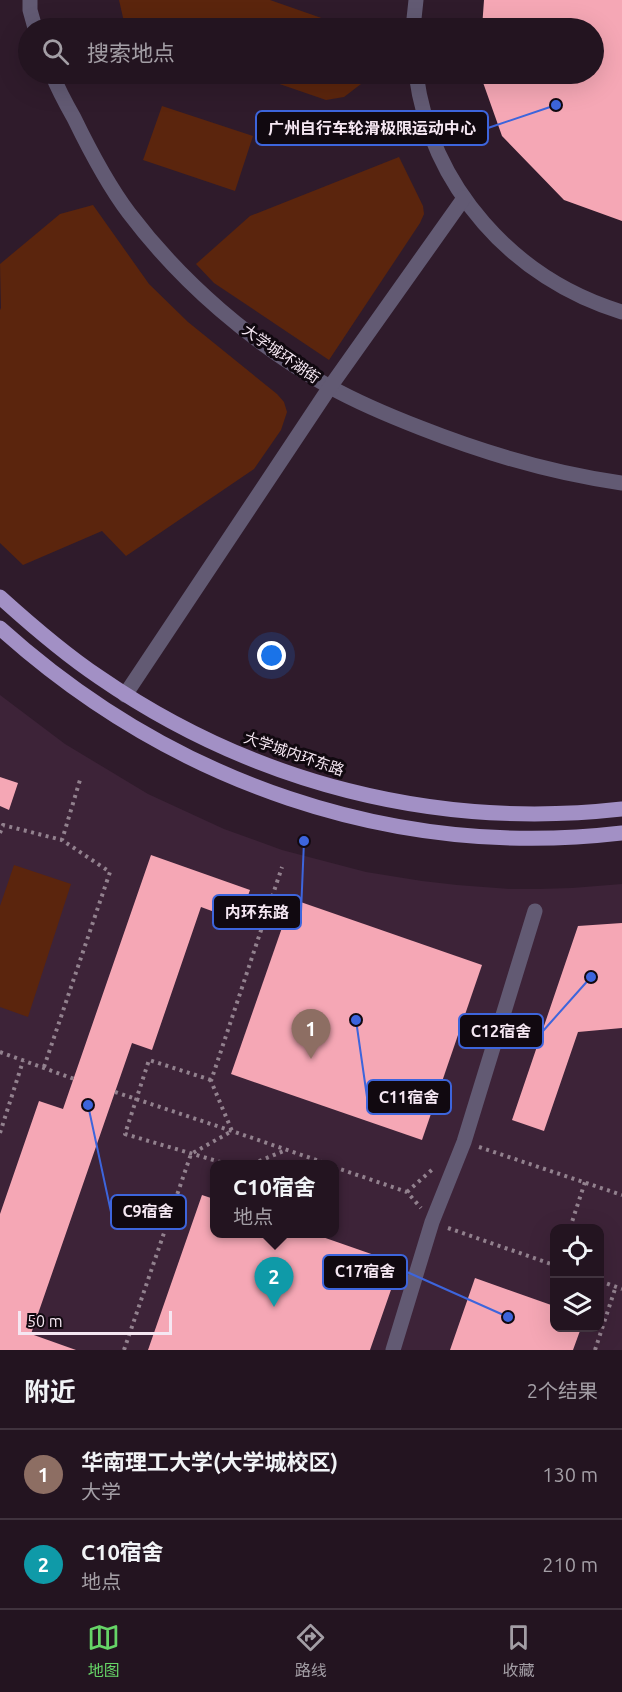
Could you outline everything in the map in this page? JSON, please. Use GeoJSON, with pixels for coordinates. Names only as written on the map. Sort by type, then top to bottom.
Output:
{"type":"FeatureCollection","features":[{"type":"Feature","properties":{"kind":"main road","name":"大学城内环东路"},"geometry":{"type":"LineString","coordinates":[[0,597],[48,639],[97,676],[178,726],[239,755],[320,784],[357,794],[429,807],[490,813],[550,815],[622,809]]}},
{"type":"Feature","properties":{"kind":"main road"},"geometry":{"type":"LineString","coordinates":[[0,628],[84,696],[134,728],[209,767],[264,790],[303,803],[389,825],[467,835],[550,838],[622,833]]}},
{"type":"Feature","properties":{"kind":"street"},"geometry":{"type":"LineString","coordinates":[[30,0],[32,18]]}},
{"type":"Feature","properties":{"kind":"street"},"geometry":{"type":"LineString","coordinates":[[414,18],[416,0]]}},
{"type":"Feature","properties":{"kind":"street","name":"大学城环湖街"},"geometry":{"type":"LineString","coordinates":[[57,84],[100,169],[127,211],[154,245],[215,304],[252,335],[330,387],[386,415],[487,453],[531,466],[584,478],[622,483]]}},
{"type":"Feature","properties":{"kind":"street"},"geometry":{"type":"LineString","coordinates":[[418,84],[432,138],[448,172],[478,218],[499,241],[537,272],[580,297],[622,312]]}},
{"type":"Feature","properties":{"kind":"street"},"geometry":{"type":"LineString","coordinates":[[125,695],[330,387],[464,198]]}},
{"type":"Feature","properties":{"kind":"street"},"geometry":{"type":"LineString","coordinates":[[393,1350],[432,1222],[464,1142],[535,911]]}},
{"type":"Feature","properties":{"kind":"path"},"geometry":{"type":"LineString","coordinates":[[62,840],[80,780]]}},
{"type":"Feature","properties":{"kind":"path"},"geometry":{"type":"LineString","coordinates":[[0,833],[3,825],[62,840],[110,872],[44,1067]]}},
{"type":"Feature","properties":{"kind":"path"},"geometry":{"type":"LineString","coordinates":[[232,1131],[211,1081],[282,867]]}},
{"type":"Feature","properties":{"kind":"path"},"geometry":{"type":"LineString","coordinates":[[0,1052],[74,1078]]}},
{"type":"Feature","properties":{"kind":"path"},"geometry":{"type":"LineString","coordinates":[[211,1081],[149,1060],[125,1134],[213,1160]]}},
{"type":"Feature","properties":{"kind":"path"},"geometry":{"type":"LineString","coordinates":[[0,1132],[24,1061]]}},
{"type":"Feature","properties":{"kind":"path"},"geometry":{"type":"LineString","coordinates":[[115,1092],[316,1160]]}},
{"type":"Feature","properties":{"kind":"path"},"geometry":{"type":"LineString","coordinates":[[124,1350],[191,1154],[232,1131]]}},
{"type":"Feature","properties":{"kind":"path"},"geometry":{"type":"LineString","coordinates":[[464,1142],[622,1195]]}},
{"type":"Feature","properties":{"kind":"path"},"geometry":{"type":"LineString","coordinates":[[262,1160],[286,1150]]}},
{"type":"Feature","properties":{"kind":"path"},"geometry":{"type":"LineString","coordinates":[[407,1191],[440,1163]]}},
{"type":"Feature","properties":{"kind":"path"},"geometry":{"type":"LineString","coordinates":[[339,1169],[407,1191],[432,1222],[550,1263]]}},
{"type":"Feature","properties":{"kind":"path"},"geometry":{"type":"LineString","coordinates":[[571,1224],[585,1182]]}},
{"type":"Feature","properties":{"kind":"path"},"geometry":{"type":"LineString","coordinates":[[604,1282],[622,1289]]}},
{"type":"Feature","properties":{"kind":"path"},"geometry":{"type":"LineString","coordinates":[[595,1350],[616,1286]]}},
{"type":"Feature","properties":{"kind":"shaded area"},"geometry":{"type":"Polygon","coordinates":[[[119,0],[270,0],[321,18],[123,18],[119,0]]]}},
{"type":"Feature","properties":{"kind":"shaded area"},"geometry":{"type":"Polygon","coordinates":[[[279,84],[361,84],[344,97],[326,100],[279,84]]]}},
{"type":"Feature","properties":{"kind":"shaded area"},"geometry":{"type":"Polygon","coordinates":[[[162,106],[253,136],[235,191],[143,160],[162,106]]]}},
{"type":"Feature","properties":{"kind":"shaded area"},"geometry":{"type":"Polygon","coordinates":[[[399,157],[423,206],[424,214],[329,360],[214,283],[196,264],[250,216],[399,157]]]}},
{"type":"Feature","properties":{"kind":"shaded area"},"geometry":{"type":"Polygon","coordinates":[[[93,205],[149,284],[188,322],[277,394],[284,402],[287,412],[281,430],[254,469],[126,556],[102,531],[23,565],[0,543],[0,264],[60,214],[93,205]]]}},
{"type":"Feature","properties":{"kind":"shaded area"},"geometry":{"type":"Polygon","coordinates":[[[0,695],[65,744],[148,794],[224,829],[282,850],[366,872],[457,885],[539,889],[622,884],[622,1350],[0,1350],[0,695]]]}},
{"type":"Feature","properties":{"kind":"shaded area"},"geometry":{"type":"Polygon","coordinates":[[[14,865],[71,884],[28,1017],[0,1007],[0,906],[14,865]]]}},
{"type":"Feature","properties":{"kind":"building"},"geometry":{"type":"Polygon","coordinates":[[[484,0],[622,0],[622,221],[564,200],[502,136],[484,84],[604,84],[604,18],[483,18],[484,0]]]}},
{"type":"Feature","properties":{"kind":"building"},"geometry":{"type":"Polygon","coordinates":[[[0,777],[18,783],[9,810],[0,806],[0,777]]]}},
{"type":"Feature","properties":{"kind":"building"},"geometry":{"type":"Polygon","coordinates":[[[151,855],[250,890],[239,921],[201,907],[152,1050],[132,1043],[31,1334],[76,1350],[0,1350],[0,1214],[39,1101],[63,1109],[151,855]]]}},
{"type":"Feature","properties":{"kind":"building"},"geometry":{"type":"Polygon","coordinates":[[[292,899],[482,965],[422,1140],[231,1074],[292,899]]]}},
{"type":"Feature","properties":{"kind":"building"},"geometry":{"type":"Polygon","coordinates":[[[622,923],[622,1028],[578,1032],[544,1131],[512,1120],[578,926],[622,923]]]}},
{"type":"Feature","properties":{"kind":"building"},"geometry":{"type":"Polygon","coordinates":[[[202,1195],[210,1198],[210,1238],[325,1238],[400,1264],[370,1350],[148,1350],[202,1195]]]}},
{"type":"Feature","properties":{"kind":"building"},"geometry":{"type":"Polygon","coordinates":[[[475,1278],[550,1305],[550,1332],[580,1332],[573,1350],[450,1350],[475,1278]]]}},
{"type":"Feature","properties":{"kind":"place","name":"广州自行车轮滑极限运动中心"},"geometry":{"type":"Point","coordinates":[556,105]}},
{"type":"Feature","properties":{"kind":"place","name":"内环东路"},"geometry":{"type":"Point","coordinates":[304,841]}},
{"type":"Feature","properties":{"kind":"place","name":"C12宿舍"},"geometry":{"type":"Point","coordinates":[591,977]}},
{"type":"Feature","properties":{"kind":"place","name":"C11宿舍"},"geometry":{"type":"Point","coordinates":[356,1020]}},
{"type":"Feature","properties":{"kind":"place","name":"华南理工大学(大学城校区)"},"geometry":{"type":"Point","coordinates":[311,1059]}},
{"type":"Feature","properties":{"kind":"place","name":"C9宿舍"},"geometry":{"type":"Point","coordinates":[88,1105]}},
{"type":"Feature","properties":{"kind":"place","name":"C10宿舍"},"geometry":{"type":"Point","coordinates":[274,1307]}},
{"type":"Feature","properties":{"kind":"place","name":"C17宿舍"},"geometry":{"type":"Point","coordinates":[508,1317]}}]}
